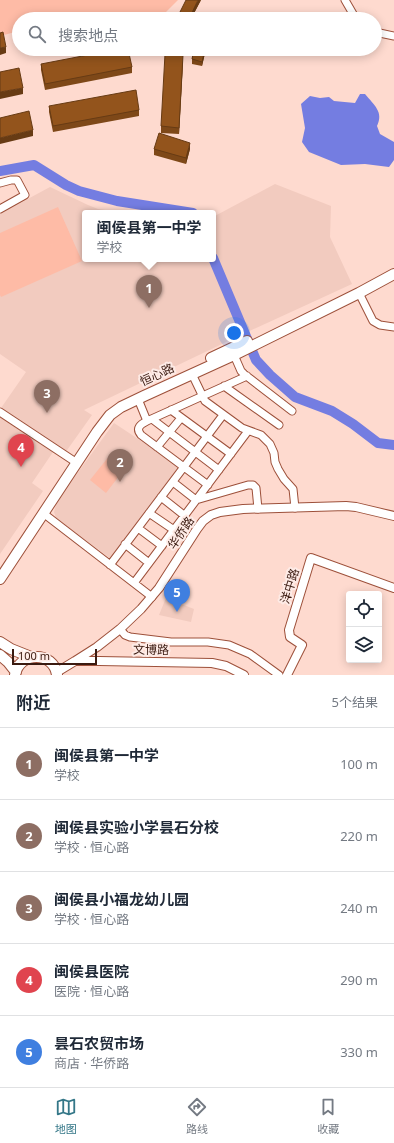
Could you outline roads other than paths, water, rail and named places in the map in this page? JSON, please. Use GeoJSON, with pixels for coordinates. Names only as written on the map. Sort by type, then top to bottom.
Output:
{"type":"FeatureCollection","features":[{"type":"Feature","properties":{"kind":"main road","name":"恒心路"},"geometry":{"type":"LineString","coordinates":[[0,579],[43,513],[98,420],[115,404],[142,390],[243,346],[394,267]]}},
{"type":"Feature","properties":{"kind":"main road","name":"恒心路"},"geometry":{"type":"LineString","coordinates":[[255,340],[359,293],[394,274]]}},
{"type":"Feature","properties":{"kind":"main road","name":"恒心路"},"geometry":{"type":"LineString","coordinates":[[0,567],[74,461],[110,415],[118,409],[138,399],[234,355],[243,346]]}},
{"type":"Feature","properties":{"kind":"main road"},"geometry":{"type":"LineString","coordinates":[[0,642],[11,649],[31,657]]}},
{"type":"Feature","properties":{"kind":"main road"},"geometry":{"type":"LineString","coordinates":[[0,655],[8,662],[16,674]]}},
{"type":"Feature","properties":{"kind":"main road"},"geometry":{"type":"LineString","coordinates":[[16,674],[18,667],[26,659],[38,656],[50,661],[57,673]]}},
{"type":"Feature","properties":{"kind":"street"},"geometry":{"type":"LineString","coordinates":[[345,0],[352,12]]}},
{"type":"Feature","properties":{"kind":"street"},"geometry":{"type":"LineString","coordinates":[[382,33],[394,36]]}},
{"type":"Feature","properties":{"kind":"street"},"geometry":{"type":"LineString","coordinates":[[0,183],[17,180],[26,195],[0,209]]}},
{"type":"Feature","properties":{"kind":"street"},"geometry":{"type":"LineString","coordinates":[[359,293],[373,321],[380,325],[394,327]]}},
{"type":"Feature","properties":{"kind":"street"},"geometry":{"type":"LineString","coordinates":[[234,355],[241,371],[246,376],[292,411]]}},
{"type":"Feature","properties":{"kind":"street"},"geometry":{"type":"LineString","coordinates":[[192,374],[205,402],[242,428],[261,434],[270,444],[278,469],[293,489],[295,508]]}},
{"type":"Feature","properties":{"kind":"street"},"geometry":{"type":"LineString","coordinates":[[208,485],[141,435],[138,431],[139,426],[202,395],[246,376]]}},
{"type":"Feature","properties":{"kind":"street"},"geometry":{"type":"LineString","coordinates":[[224,386],[279,425]]}},
{"type":"Feature","properties":{"kind":"street"},"geometry":{"type":"LineString","coordinates":[[138,399],[150,420],[169,432],[218,470]]}},
{"type":"Feature","properties":{"kind":"street"},"geometry":{"type":"LineString","coordinates":[[171,410],[231,454]]}},
{"type":"Feature","properties":{"kind":"street"},"geometry":{"type":"LineString","coordinates":[[0,412],[74,461]]}},
{"type":"Feature","properties":{"kind":"street"},"geometry":{"type":"LineString","coordinates":[[110,565],[224,415]]}},
{"type":"Feature","properties":{"kind":"street"},"geometry":{"type":"LineString","coordinates":[[157,447],[181,418]]}},
{"type":"Feature","properties":{"kind":"street"},"geometry":{"type":"LineString","coordinates":[[134,583],[248,431]]}},
{"type":"Feature","properties":{"kind":"street"},"geometry":{"type":"LineString","coordinates":[[173,482],[196,500]]}},
{"type":"Feature","properties":{"kind":"street"},"geometry":{"type":"LineString","coordinates":[[196,500],[251,484],[256,488],[258,508]]}},
{"type":"Feature","properties":{"kind":"street"},"geometry":{"type":"LineString","coordinates":[[161,497],[185,516]]}},
{"type":"Feature","properties":{"kind":"street","name":"华侨路"},"geometry":{"type":"LineString","coordinates":[[75,661],[93,651],[120,629],[141,609],[152,597],[197,529],[207,518],[220,512],[258,508],[346,506],[394,516]]}},
{"type":"Feature","properties":{"kind":"street"},"geometry":{"type":"LineString","coordinates":[[43,513],[152,597]]}},
{"type":"Feature","properties":{"kind":"street"},"geometry":{"type":"LineString","coordinates":[[149,513],[174,530]]}},
{"type":"Feature","properties":{"kind":"street"},"geometry":{"type":"LineString","coordinates":[[138,528],[162,546]]}},
{"type":"Feature","properties":{"kind":"street"},"geometry":{"type":"LineString","coordinates":[[125,544],[149,563]]}},
{"type":"Feature","properties":{"kind":"street","name":"洋中路"},"geometry":{"type":"LineString","coordinates":[[287,675],[302,645],[290,637],[289,630],[311,558],[394,588]]}},
{"type":"Feature","properties":{"kind":"street"},"geometry":{"type":"LineString","coordinates":[[120,629],[125,635],[171,642],[208,642],[230,645],[250,654],[279,675]]}},
{"type":"Feature","properties":{"kind":"street"},"geometry":{"type":"LineString","coordinates":[[57,673],[75,661]]}},
{"type":"Feature","properties":{"kind":"street","name":"文博路"},"geometry":{"type":"LineString","coordinates":[[75,661],[212,663],[231,668],[244,675]]}},
{"type":"Feature","properties":{"kind":"water"},"geometry":{"type":"Polygon","coordinates":[[[360,94],[365,94],[375,105],[379,113],[379,121],[377,126],[380,134],[394,142],[394,160],[389,167],[365,164],[341,165],[309,152],[302,142],[305,128],[301,104],[310,96],[320,98],[329,97],[334,101],[355,103],[360,94]]]}},
{"type":"Feature","properties":{"kind":"waterway"},"geometry":{"type":"LineString","coordinates":[[0,171],[34,165],[66,185],[79,191],[117,201],[174,210]]}},
{"type":"Feature","properties":{"kind":"waterway"},"geometry":{"type":"LineString","coordinates":[[215,262],[256,360],[270,375],[295,397],[332,411],[353,424],[378,443],[394,445]]}},
{"type":"Feature","properties":{"kind":"place","name":"闽侯县第一中学"},"geometry":{"type":"Point","coordinates":[149,308]}},
{"type":"Feature","properties":{"kind":"place","name":"闽侯县小福龙幼儿园"},"geometry":{"type":"Point","coordinates":[47,413]}},
{"type":"Feature","properties":{"kind":"place","name":"闽侯县医院"},"geometry":{"type":"Point","coordinates":[21,467]}},
{"type":"Feature","properties":{"kind":"place","name":"闽侯县实验小学昙石分校"},"geometry":{"type":"Point","coordinates":[120,482]}},
{"type":"Feature","properties":{"kind":"place","name":"昙石农贸市场"},"geometry":{"type":"Point","coordinates":[177,612]}}]}
